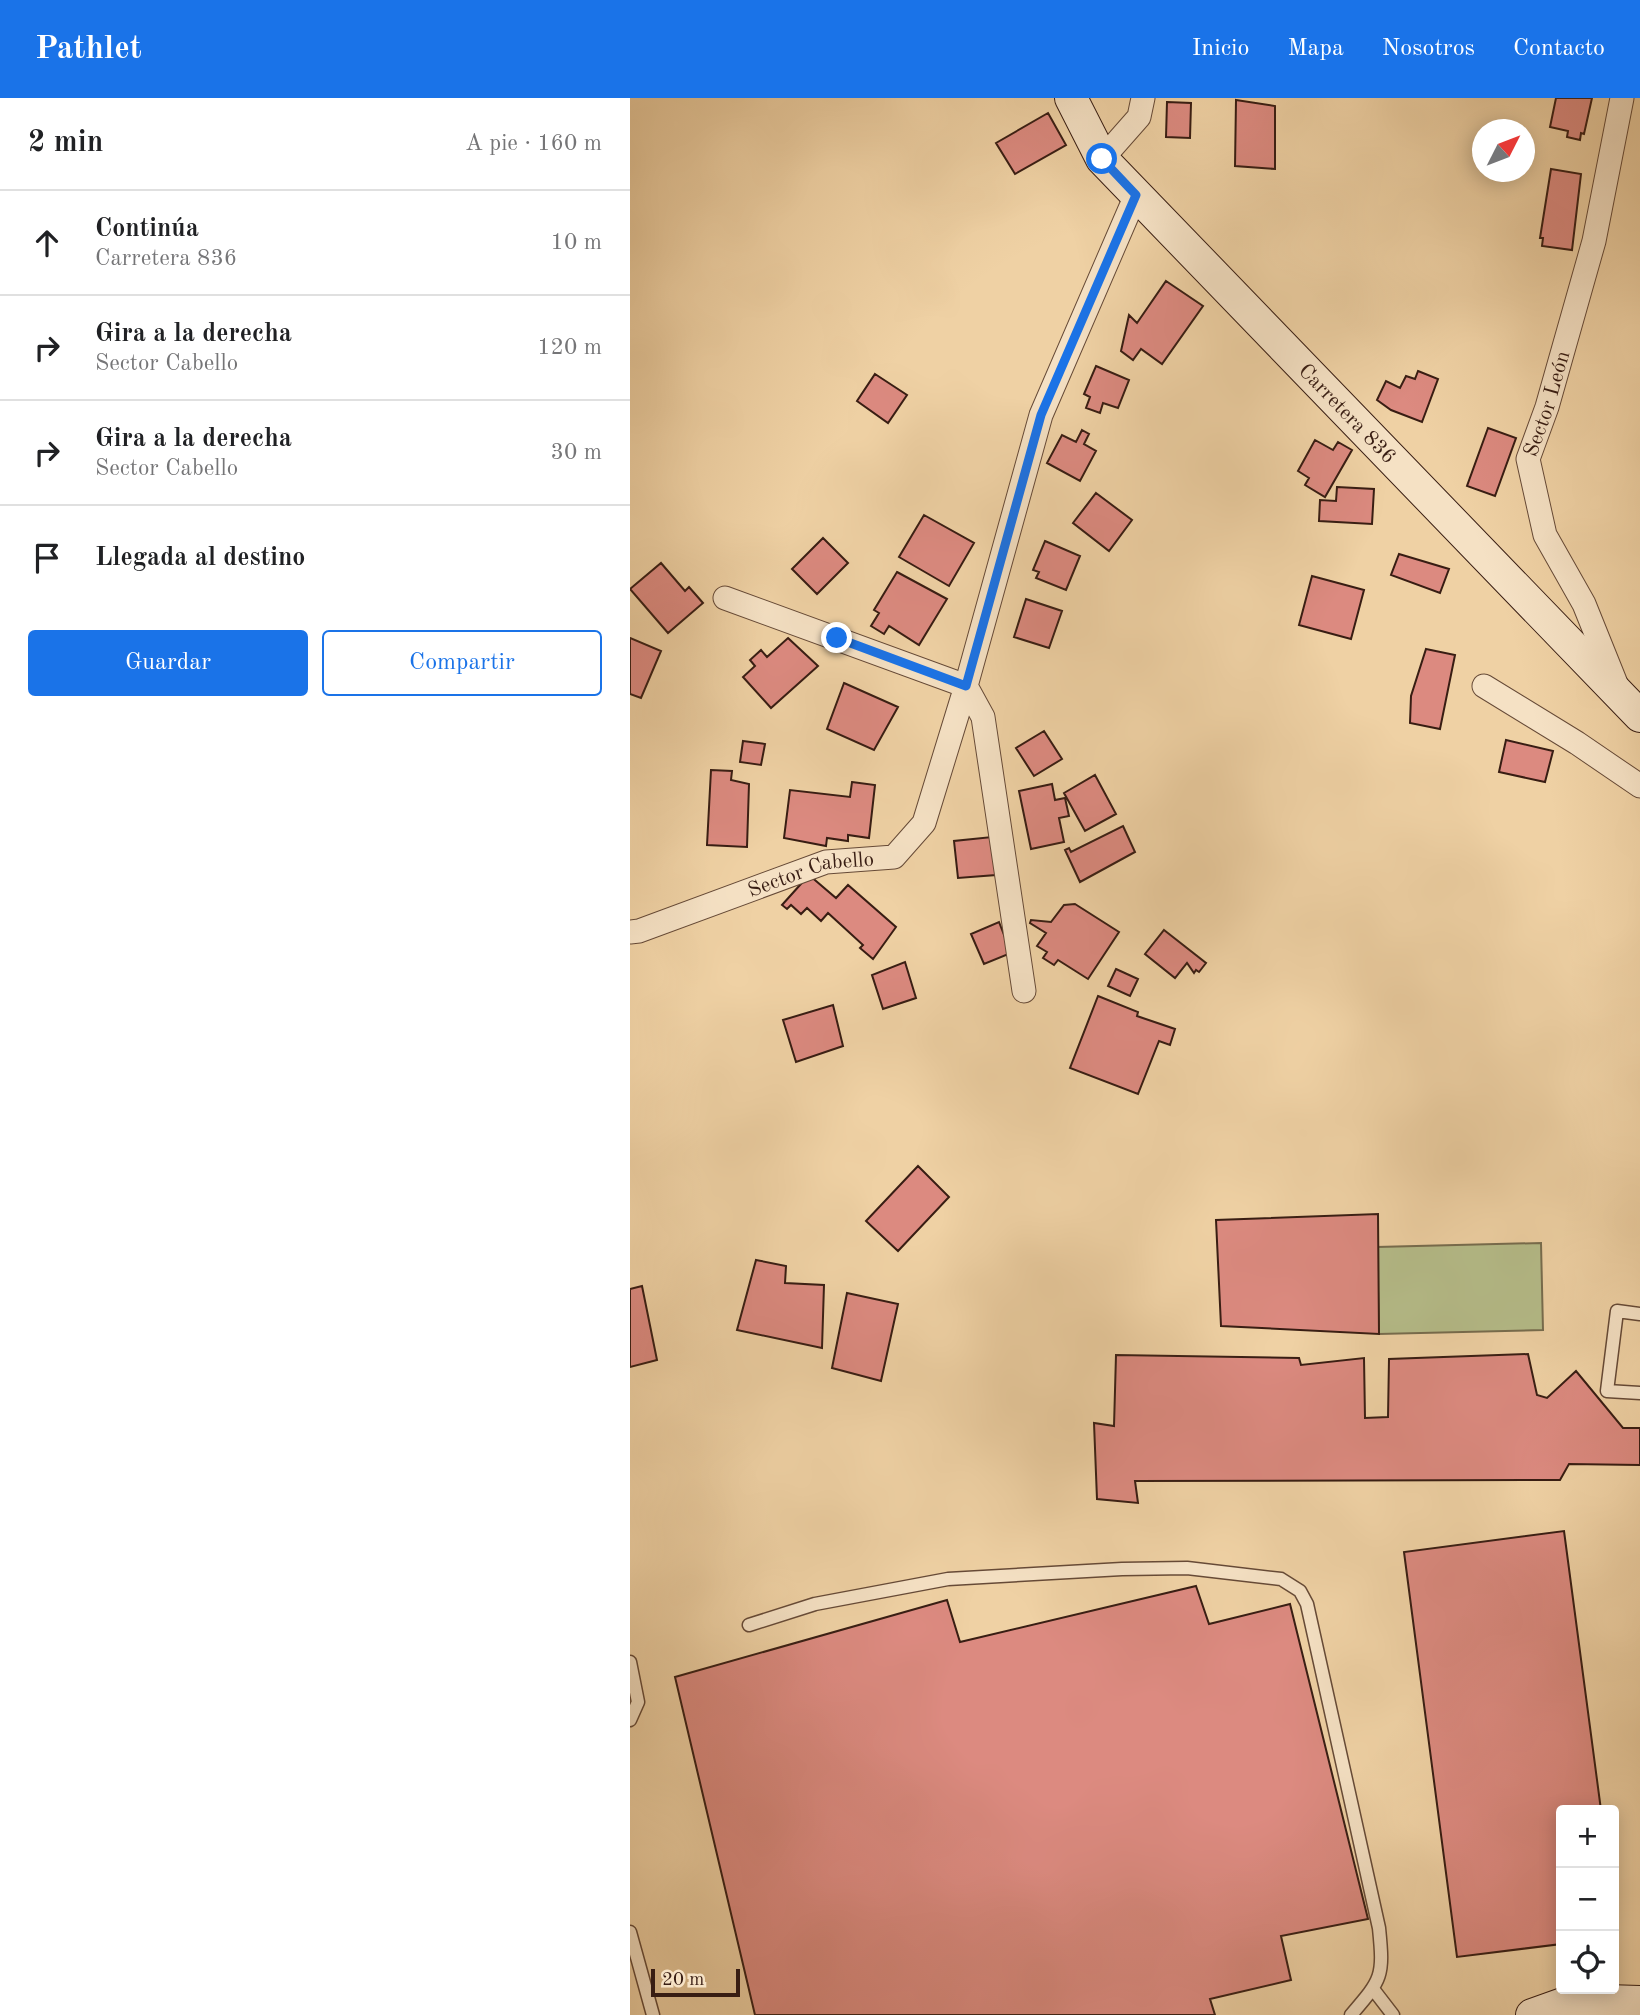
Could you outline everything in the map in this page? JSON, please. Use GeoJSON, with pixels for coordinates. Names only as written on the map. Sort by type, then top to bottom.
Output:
{"type":"FeatureCollection","features":[{"type":"Feature","properties":{"kind":"street","name":"Carretera 836"},"geometry":{"type":"LineString","coordinates":[[1071,98],[1102,159],[1630,705]]}},
{"type":"Feature","properties":{"kind":"street"},"geometry":{"type":"LineString","coordinates":[[1102,159],[1139,117],[1143,98]]}},
{"type":"Feature","properties":{"kind":"street","name":"Sector León"},"geometry":{"type":"LineString","coordinates":[[1622,98],[1594,241],[1547,407],[1528,459],[1545,535],[1584,604],[1630,705]]}},
{"type":"Feature","properties":{"kind":"street","name":"Sector Cabello"},"geometry":{"type":"LineString","coordinates":[[630,932],[826,862],[894,857],[924,823],[966,686],[1041,415],[1136,195]]}},
{"type":"Feature","properties":{"kind":"street"},"geometry":{"type":"LineString","coordinates":[[725,598],[966,686],[983,717],[1024,991]]}},
{"type":"Feature","properties":{"kind":"street"},"geometry":{"type":"LineString","coordinates":[[1484,686],[1577,743],[1640,786]]}},
{"type":"Feature","properties":{"kind":"street"},"geometry":{"type":"LineString","coordinates":[[1532,2015],[1574,2000],[1640,2002]]}},
{"type":"Feature","properties":{"kind":"lane"},"geometry":{"type":"LineString","coordinates":[[1640,1314],[1616,1311],[1608,1391],[1640,1393]]}},
{"type":"Feature","properties":{"kind":"lane"},"geometry":{"type":"LineString","coordinates":[[749,1625],[815,1604],[948,1580],[1174,1568],[1281,1579],[1300,1591],[1307,1604],[1379,1928],[1383,1963],[1378,1984],[1351,2015]]}},
{"type":"Feature","properties":{"kind":"lane"},"geometry":{"type":"LineString","coordinates":[[630,1662],[638,1702],[630,1720]]}},
{"type":"Feature","properties":{"kind":"lane"},"geometry":{"type":"LineString","coordinates":[[630,1932],[653,2015]]}},
{"type":"Feature","properties":{"kind":"lane"},"geometry":{"type":"LineString","coordinates":[[1373,1989],[1393,2015]]}},
{"type":"Feature","properties":{"kind":"green space"},"geometry":{"type":"Polygon","coordinates":[[[1541,1243],[1543,1330],[1379,1334],[1377,1247],[1541,1243]]]}},
{"type":"Feature","properties":{"kind":"building"},"geometry":{"type":"Polygon","coordinates":[[[1556,98],[1592,98],[1584,134],[1581,133],[1580,140],[1567,137],[1568,131],[1550,127],[1556,98]]]}},
{"type":"Feature","properties":{"kind":"building"},"geometry":{"type":"Polygon","coordinates":[[[1236,100],[1275,106],[1275,169],[1235,166],[1236,100]]]}},
{"type":"Feature","properties":{"kind":"building"},"geometry":{"type":"Polygon","coordinates":[[[1167,102],[1191,103],[1190,138],[1166,137],[1167,102]]]}},
{"type":"Feature","properties":{"kind":"building"},"geometry":{"type":"Polygon","coordinates":[[[1048,113],[1066,145],[1015,174],[996,143],[1048,113]]]}},
{"type":"Feature","properties":{"kind":"building"},"geometry":{"type":"Polygon","coordinates":[[[1551,169],[1581,174],[1572,250],[1542,246],[1543,238],[1540,238],[1551,169]]]}},
{"type":"Feature","properties":{"kind":"building"},"geometry":{"type":"Polygon","coordinates":[[[1166,281],[1203,306],[1162,364],[1141,349],[1133,360],[1121,351],[1129,315],[1137,323],[1166,281]]]}},
{"type":"Feature","properties":{"kind":"building"},"geometry":{"type":"Polygon","coordinates":[[[1096,366],[1129,380],[1118,408],[1103,403],[1100,413],[1086,408],[1090,397],[1084,394],[1096,366]]]}},
{"type":"Feature","properties":{"kind":"building"},"geometry":{"type":"Polygon","coordinates":[[[1418,371],[1438,379],[1422,422],[1391,410],[1377,400],[1386,381],[1400,388],[1406,376],[1415,379],[1418,371]]]}},
{"type":"Feature","properties":{"kind":"building"},"geometry":{"type":"Polygon","coordinates":[[[875,374],[907,395],[888,423],[857,401],[875,374]]]}},
{"type":"Feature","properties":{"kind":"building"},"geometry":{"type":"Polygon","coordinates":[[[1488,428],[1516,438],[1495,496],[1467,486],[1488,428]]]}},
{"type":"Feature","properties":{"kind":"building"},"geometry":{"type":"Polygon","coordinates":[[[1082,430],[1089,434],[1084,444],[1096,451],[1080,481],[1047,463],[1062,435],[1076,442],[1082,430]]]}},
{"type":"Feature","properties":{"kind":"building"},"geometry":{"type":"Polygon","coordinates":[[[1315,440],[1333,450],[1338,442],[1352,450],[1325,497],[1305,485],[1309,478],[1298,471],[1315,440]]]}},
{"type":"Feature","properties":{"kind":"building"},"geometry":{"type":"Polygon","coordinates":[[[1337,487],[1374,489],[1372,524],[1319,521],[1320,500],[1336,501],[1337,487]]]}},
{"type":"Feature","properties":{"kind":"building"},"geometry":{"type":"Polygon","coordinates":[[[1096,493],[1132,520],[1109,551],[1073,523],[1096,493]]]}},
{"type":"Feature","properties":{"kind":"building"},"geometry":{"type":"Polygon","coordinates":[[[924,515],[974,543],[949,586],[899,557],[924,515]]]}},
{"type":"Feature","properties":{"kind":"building"},"geometry":{"type":"Polygon","coordinates":[[[823,538],[848,563],[817,594],[792,569],[823,538]]]}},
{"type":"Feature","properties":{"kind":"building"},"geometry":{"type":"Polygon","coordinates":[[[1045,541],[1080,556],[1066,590],[1036,578],[1039,572],[1033,570],[1045,541]]]}},
{"type":"Feature","properties":{"kind":"building"},"geometry":{"type":"Polygon","coordinates":[[[1399,554],[1449,569],[1440,593],[1391,575],[1399,554]]]}},
{"type":"Feature","properties":{"kind":"building"},"geometry":{"type":"Polygon","coordinates":[[[661,563],[685,591],[689,587],[703,603],[668,633],[630,589],[661,563]]]}},
{"type":"Feature","properties":{"kind":"building"},"geometry":{"type":"Polygon","coordinates":[[[897,572],[947,599],[919,645],[889,626],[884,634],[871,626],[879,613],[874,610],[897,572]]]}},
{"type":"Feature","properties":{"kind":"building"},"geometry":{"type":"Polygon","coordinates":[[[1312,576],[1364,590],[1351,639],[1299,625],[1312,576]]]}},
{"type":"Feature","properties":{"kind":"building"},"geometry":{"type":"Polygon","coordinates":[[[1026,599],[1062,611],[1049,648],[1014,637],[1026,599]]]}},
{"type":"Feature","properties":{"kind":"building"},"geometry":{"type":"Polygon","coordinates":[[[630,638],[661,651],[641,698],[630,694],[630,638]]]}},
{"type":"Feature","properties":{"kind":"building"},"geometry":{"type":"Polygon","coordinates":[[[788,638],[818,666],[771,708],[743,677],[755,666],[750,660],[761,650],[767,657],[788,638]]]}},
{"type":"Feature","properties":{"kind":"building"},"geometry":{"type":"Polygon","coordinates":[[[1426,649],[1455,655],[1440,729],[1410,723],[1411,696],[1426,649]]]}},
{"type":"Feature","properties":{"kind":"building"},"geometry":{"type":"Polygon","coordinates":[[[844,683],[898,707],[874,750],[827,729],[844,683]]]}},
{"type":"Feature","properties":{"kind":"building"},"geometry":{"type":"Polygon","coordinates":[[[1044,731],[1062,759],[1034,776],[1016,748],[1044,731]]]}},
{"type":"Feature","properties":{"kind":"building"},"geometry":{"type":"Polygon","coordinates":[[[1506,740],[1553,751],[1545,782],[1499,772],[1506,740]]]}},
{"type":"Feature","properties":{"kind":"building"},"geometry":{"type":"Polygon","coordinates":[[[743,741],[765,744],[761,765],[740,762],[743,741]]]}},
{"type":"Feature","properties":{"kind":"building"},"geometry":{"type":"Polygon","coordinates":[[[711,770],[732,771],[731,780],[749,784],[747,847],[707,845],[711,770]]]}},
{"type":"Feature","properties":{"kind":"building"},"geometry":{"type":"Polygon","coordinates":[[[1095,775],[1116,814],[1085,831],[1064,793],[1095,775]]]}},
{"type":"Feature","properties":{"kind":"building"},"geometry":{"type":"Polygon","coordinates":[[[852,782],[875,785],[869,838],[848,835],[848,841],[827,838],[826,846],[784,838],[790,790],[850,797],[852,782]]]}},
{"type":"Feature","properties":{"kind":"building"},"geometry":{"type":"Polygon","coordinates":[[[1052,784],[1055,800],[1065,798],[1069,816],[1059,818],[1064,842],[1031,849],[1019,791],[1052,784]]]}},
{"type":"Feature","properties":{"kind":"building"},"geometry":{"type":"Polygon","coordinates":[[[1123,826],[1135,852],[1080,882],[1065,850],[1069,848],[1071,852],[1123,826]]]}},
{"type":"Feature","properties":{"kind":"building"},"geometry":{"type":"Polygon","coordinates":[[[992,837],[996,875],[958,878],[954,841],[992,837]]]}},
{"type":"Feature","properties":{"kind":"building"},"geometry":{"type":"Polygon","coordinates":[[[809,875],[836,898],[848,885],[896,927],[873,959],[860,948],[863,945],[828,913],[821,921],[807,908],[801,914],[791,905],[787,909],[782,905],[809,875]]]}},
{"type":"Feature","properties":{"kind":"building"},"geometry":{"type":"Polygon","coordinates":[[[1075,904],[1119,932],[1088,979],[1058,960],[1054,965],[1043,958],[1047,952],[1037,946],[1046,933],[1030,923],[1031,920],[1051,922],[1064,905],[1075,904]]]}},
{"type":"Feature","properties":{"kind":"building"},"geometry":{"type":"Polygon","coordinates":[[[999,922],[1011,953],[984,964],[971,934],[999,922]]]}},
{"type":"Feature","properties":{"kind":"building"},"geometry":{"type":"Polygon","coordinates":[[[1164,930],[1206,963],[1199,972],[1196,970],[1194,973],[1187,963],[1175,978],[1145,954],[1164,930]]]}},
{"type":"Feature","properties":{"kind":"building"},"geometry":{"type":"Polygon","coordinates":[[[905,962],[916,998],[883,1009],[872,975],[905,962]]]}},
{"type":"Feature","properties":{"kind":"building"},"geometry":{"type":"Polygon","coordinates":[[[1116,969],[1138,979],[1130,996],[1108,986],[1116,969]]]}},
{"type":"Feature","properties":{"kind":"building"},"geometry":{"type":"Polygon","coordinates":[[[1098,996],[1138,1012],[1137,1016],[1175,1029],[1170,1045],[1159,1041],[1138,1094],[1070,1068],[1098,996]]]}},
{"type":"Feature","properties":{"kind":"building"},"geometry":{"type":"Polygon","coordinates":[[[833,1005],[843,1046],[796,1062],[783,1020],[833,1005]]]}},
{"type":"Feature","properties":{"kind":"building"},"geometry":{"type":"Polygon","coordinates":[[[918,1166],[949,1197],[898,1251],[866,1221],[918,1166]]]}},
{"type":"Feature","properties":{"kind":"building"},"geometry":{"type":"Polygon","coordinates":[[[1378,1214],[1379,1334],[1221,1326],[1216,1220],[1378,1214]]]}},
{"type":"Feature","properties":{"kind":"building"},"geometry":{"type":"Polygon","coordinates":[[[756,1260],[786,1266],[785,1283],[824,1285],[822,1348],[737,1330],[756,1260]]]}},
{"type":"Feature","properties":{"kind":"building"},"geometry":{"type":"Polygon","coordinates":[[[642,1286],[657,1360],[630,1367],[630,1289],[642,1286]]]}},
{"type":"Feature","properties":{"kind":"building"},"geometry":{"type":"Polygon","coordinates":[[[847,1293],[898,1304],[881,1381],[832,1368],[847,1293]]]}},
{"type":"Feature","properties":{"kind":"building"},"geometry":{"type":"Polygon","coordinates":[[[1528,1354],[1537,1395],[1547,1398],[1576,1371],[1623,1428],[1640,1428],[1640,1465],[1569,1464],[1560,1480],[1135,1481],[1138,1503],[1097,1499],[1094,1423],[1114,1426],[1116,1355],[1299,1358],[1301,1365],[1364,1358],[1365,1418],[1388,1417],[1389,1359],[1528,1354]]]}},
{"type":"Feature","properties":{"kind":"building"},"geometry":{"type":"Polygon","coordinates":[[[1564,1531],[1600,1805],[1556,1805],[1556,1945],[1457,1957],[1404,1552],[1564,1531]]]}},
{"type":"Feature","properties":{"kind":"building"},"geometry":{"type":"Polygon","coordinates":[[[1196,1586],[1209,1624],[1290,1604],[1368,1919],[1281,1936],[1291,1980],[1210,1999],[1215,2015],[755,2015],[675,1677],[947,1600],[960,1642],[1196,1586]]]}},
{"type":"Feature","properties":{"kind":"route"},"geometry":{"type":"LineString","coordinates":[[837,638],[966,686],[1041,415],[1136,195],[1102,159]]}}]}
